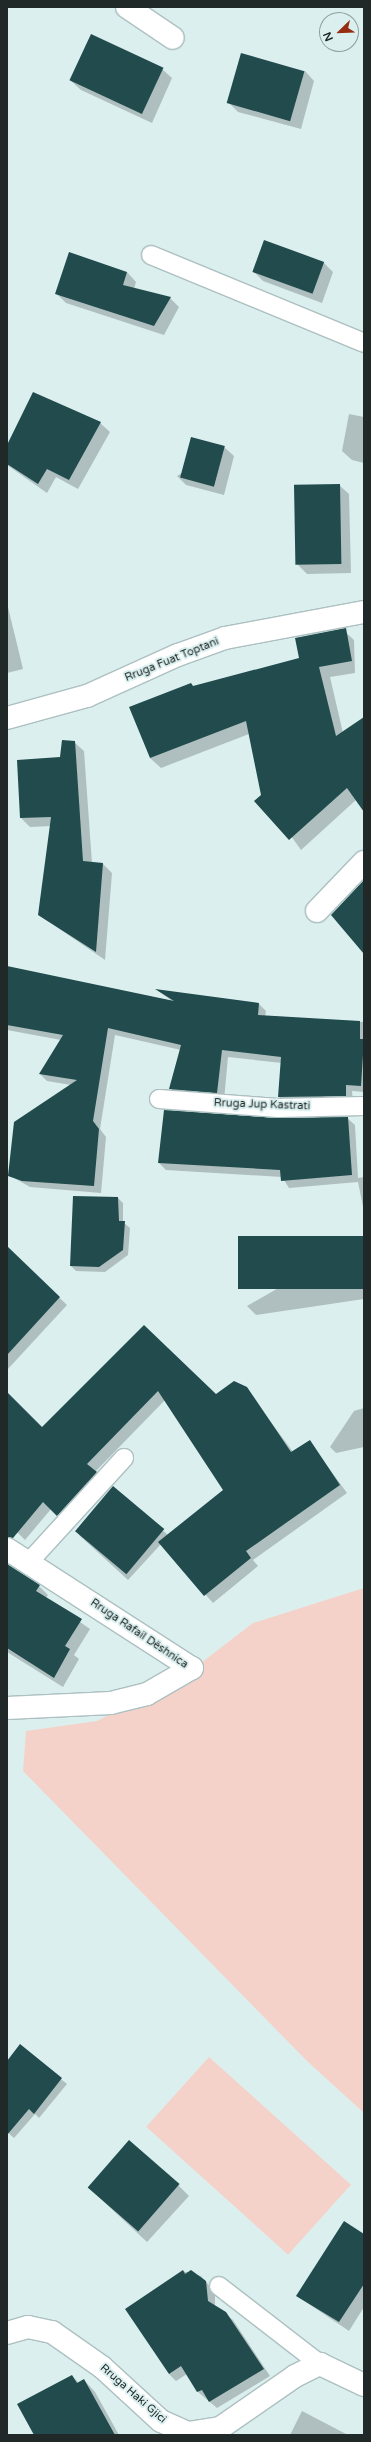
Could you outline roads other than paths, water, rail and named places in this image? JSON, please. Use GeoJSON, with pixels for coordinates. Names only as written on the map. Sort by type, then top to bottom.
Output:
{"type":"FeatureCollection","features":[{"type":"Feature","properties":{"kind":"street"},"geometry":{"type":"LineString","coordinates":[[127,7],[173,38]]}},
{"type":"Feature","properties":{"kind":"street","name":"Rruga Fuat Toptani"},"geometry":{"type":"LineString","coordinates":[[7,718],[87,696],[178,655],[225,638],[364,612]]}},
{"type":"Feature","properties":{"kind":"street"},"geometry":{"type":"LineString","coordinates":[[317,911],[364,862]]}},
{"type":"Feature","properties":{"kind":"street","name":"Rruga Rafail Dëshnica"},"geometry":{"type":"LineString","coordinates":[[7,1549],[192,1668],[147,1694],[111,1703],[7,1708]]}},
{"type":"Feature","properties":{"kind":"street","name":"Rruga Haki Gjici"},"geometry":{"type":"LineString","coordinates":[[7,2332],[28,2327],[52,2332],[102,2367],[161,2421],[188,2433],[220,2428],[295,2376],[320,2364]]}},
{"type":"Feature","properties":{"kind":"street"},"geometry":{"type":"LineString","coordinates":[[320,2364],[364,2385]]}},
{"type":"Feature","properties":{"kind":"lane"},"geometry":{"type":"LineString","coordinates":[[151,255],[364,343]]}},
{"type":"Feature","properties":{"kind":"lane","name":"Rruga Jup Kastrati"},"geometry":{"type":"LineString","coordinates":[[159,1100],[278,1108],[364,1106]]}},
{"type":"Feature","properties":{"kind":"lane"},"geometry":{"type":"LineString","coordinates":[[28,1562],[124,1458]]}},
{"type":"Feature","properties":{"kind":"lane"},"geometry":{"type":"LineString","coordinates":[[219,2286],[320,2364]]}}]}
